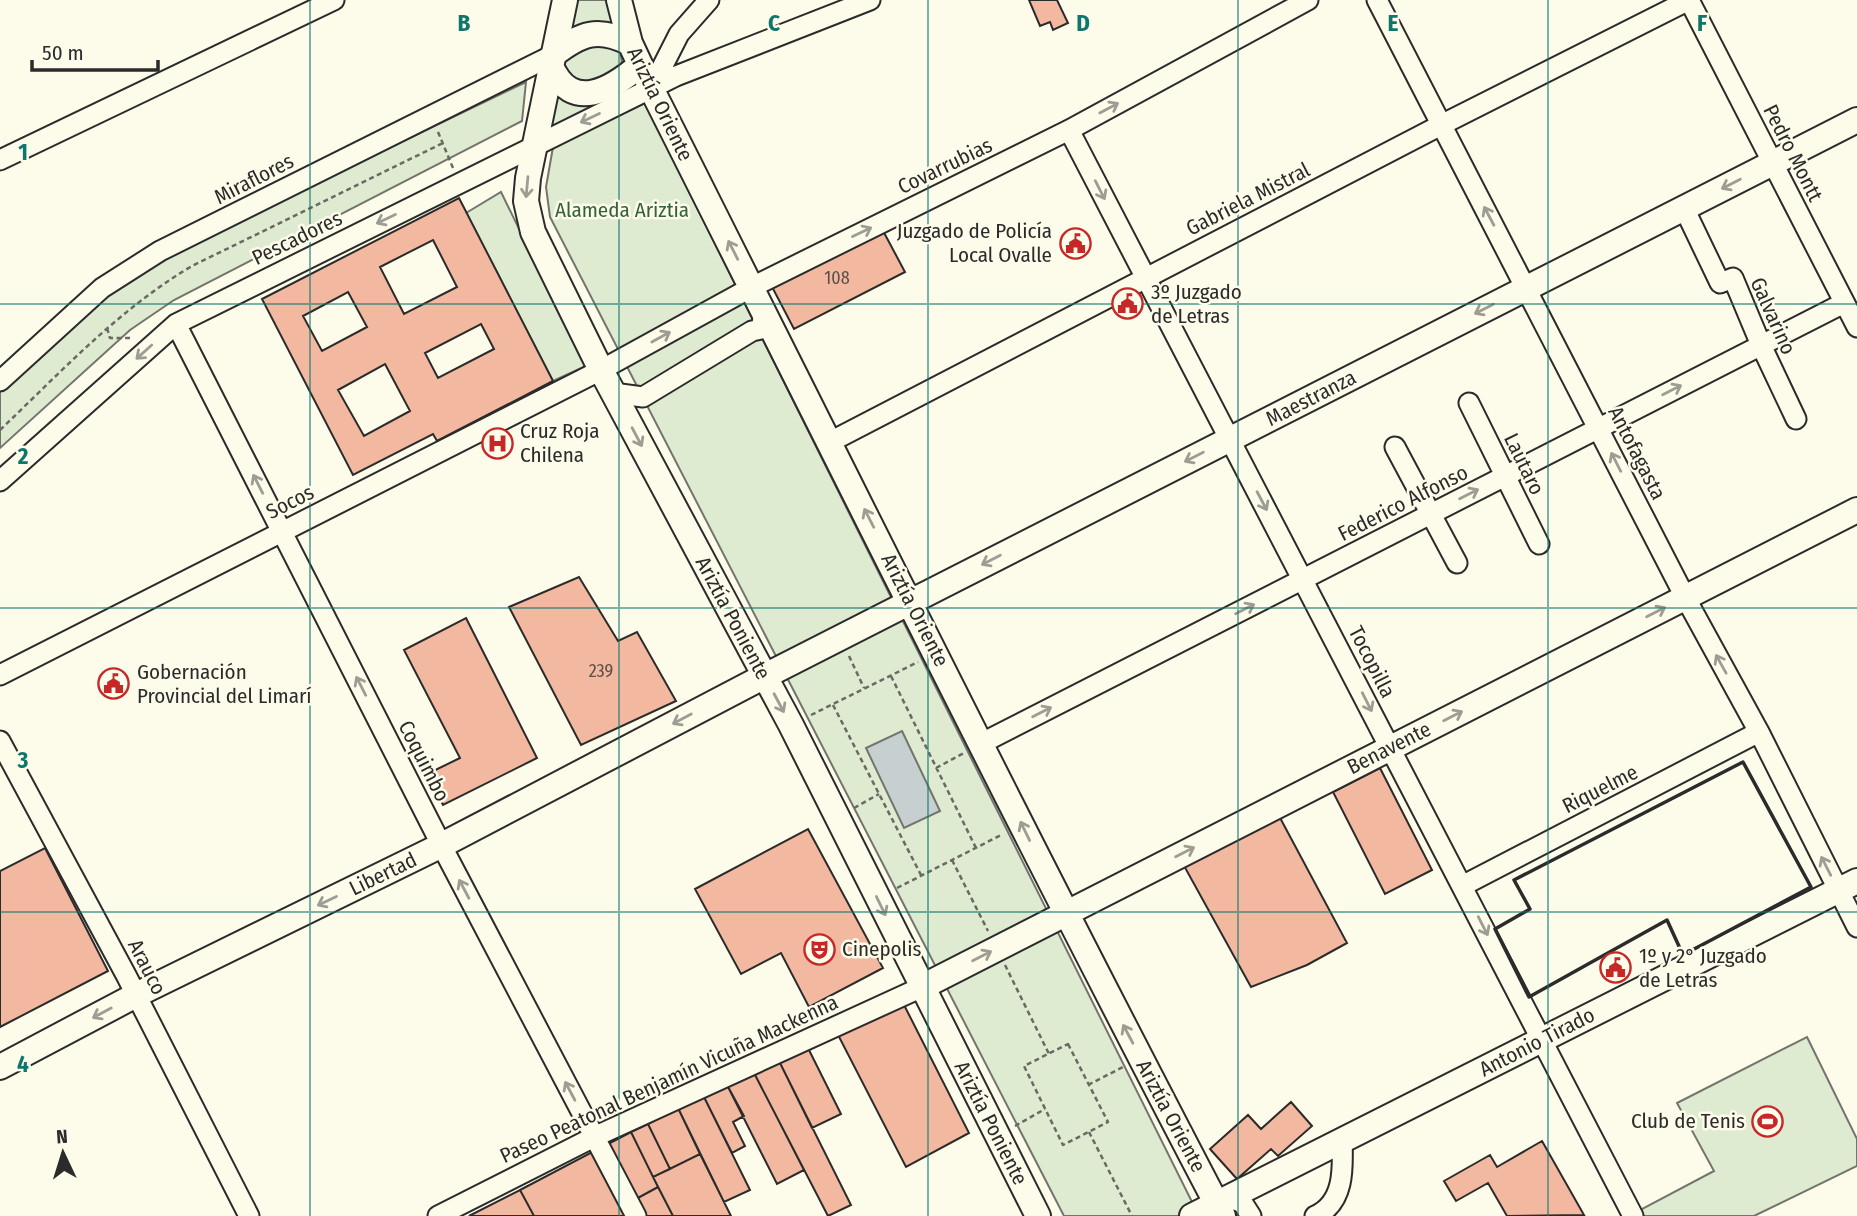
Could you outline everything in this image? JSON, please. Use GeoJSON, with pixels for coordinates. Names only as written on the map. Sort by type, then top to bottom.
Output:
{"type":"FeatureCollection","features":[{"type":"Feature","properties":{"kind":"main road","name":"Ariztía Poniente"},"geometry":{"type":"LineString","coordinates":[[565,0],[526,190],[530,223],[601,370],[791,725],[1038,1216]]}},
{"type":"Feature","properties":{"kind":"main road","name":"Ariztía Oriente"},"geometry":{"type":"LineString","coordinates":[[619,2],[630,43],[651,89],[1066,913],[1222,1206]]}},
{"type":"Feature","properties":{"kind":"main road"},"geometry":{"type":"LineString","coordinates":[[630,43],[612,34],[594,33],[565,46],[552,61],[555,74],[567,87],[586,94],[596,93],[619,83],[640,65]]}},
{"type":"Feature","properties":{"kind":"main road","name":"Maestranza"},"geometry":{"type":"LineString","coordinates":[[765,676],[1857,120]]}},
{"type":"Feature","properties":{"kind":"main road","name":"Benavente"},"geometry":{"type":"LineString","coordinates":[[922,987],[1857,510]]}},
{"type":"Feature","properties":{"kind":"main road","name":"Libertad"},"geometry":{"type":"LineString","coordinates":[[0,1067],[136,995],[442,845],[765,676]]}},
{"type":"Feature","properties":{"kind":"main road","name":"Antonio Tirado"},"geometry":{"type":"LineString","coordinates":[[1192,1216],[1222,1206],[1342,1140],[1848,886]]}},
{"type":"Feature","properties":{"kind":"street"},"geometry":{"type":"LineString","coordinates":[[0,160],[334,0]]}},
{"type":"Feature","properties":{"kind":"street"},"geometry":{"type":"LineString","coordinates":[[651,89],[679,34],[709,0]]}},
{"type":"Feature","properties":{"kind":"street","name":"Pescadores"},"geometry":{"type":"LineString","coordinates":[[0,481],[176,324],[676,76],[868,0]]}},
{"type":"Feature","properties":{"kind":"street","name":"Covarrubias"},"geometry":{"type":"LineString","coordinates":[[601,370],[751,287],[1069,130],[1308,0]]}},
{"type":"Feature","properties":{"kind":"street","name":"Antofagasta"},"geometry":{"type":"LineString","coordinates":[[1377,0],[1685,597],[1848,886],[1857,927]]}},
{"type":"Feature","properties":{"kind":"street","name":"Gabriela Mistral"},"geometry":{"type":"LineString","coordinates":[[830,442],[1441,125],[1689,0]]}},
{"type":"Feature","properties":{"kind":"street","name":"Pedro Montt"},"geometry":{"type":"LineString","coordinates":[[1689,0],[1857,327]]}},
{"type":"Feature","properties":{"kind":"street","name":"Miraflores"},"geometry":{"type":"LineString","coordinates":[[0,381],[102,288],[160,251],[552,61]]}},
{"type":"Feature","properties":{"kind":"street","name":"Tocopilla"},"geometry":{"type":"LineString","coordinates":[[1069,130],[1633,1216]]}},
{"type":"Feature","properties":{"kind":"street","name":"Galvarino"},"geometry":{"type":"LineString","coordinates":[[1684,208],[1720,283],[1733,278],[1796,419]]}},
{"type":"Feature","properties":{"kind":"street","name":"Federico Alfonso"},"geometry":{"type":"LineString","coordinates":[[982,743],[1844,303]]}},
{"type":"Feature","properties":{"kind":"street"},"geometry":{"type":"LineString","coordinates":[[613,393],[643,397],[752,331],[761,329],[764,313]]}},
{"type":"Feature","properties":{"kind":"street","name":"Coquimbo"},"geometry":{"type":"LineString","coordinates":[[176,324],[442,845],[636,1216]]}},
{"type":"Feature","properties":{"kind":"street","name":"Socos"},"geometry":{"type":"LineString","coordinates":[[0,675],[601,370]]}},
{"type":"Feature","properties":{"kind":"street","name":"Lautaro"},"geometry":{"type":"LineString","coordinates":[[1469,403],[1539,544]]}},
{"type":"Feature","properties":{"kind":"street"},"geometry":{"type":"LineString","coordinates":[[1395,447],[1457,563]]}},
{"type":"Feature","properties":{"kind":"street","name":"Riquelme"},"geometry":{"type":"LineString","coordinates":[[1462,886],[1759,732]]}},
{"type":"Feature","properties":{"kind":"street","name":"Arauco"},"geometry":{"type":"LineString","coordinates":[[0,741],[136,995],[249,1216]]}},
{"type":"Feature","properties":{"kind":"street","name":"Paseo Peatonal Benjamín Vicuña Mackenna"},"geometry":{"type":"LineString","coordinates":[[438,1216],[594,1137],[922,987]]}},
{"type":"Feature","properties":{"kind":"street"},"geometry":{"type":"LineString","coordinates":[[1315,1216],[1332,1202],[1340,1185],[1343,1169],[1342,1140]]}},
{"type":"Feature","properties":{"kind":"street"},"geometry":{"type":"LineString","coordinates":[[1222,1206],[1242,1202],[1251,1216]]}},
{"type":"Feature","properties":{"kind":"path"},"geometry":{"type":"LineString","coordinates":[[0,430],[107,328],[161,284],[192,266],[443,143],[459,183]]}},
{"type":"Feature","properties":{"kind":"path"},"geometry":{"type":"LineString","coordinates":[[107,328],[110,338],[159,338]]}},
{"type":"Feature","properties":{"kind":"path"},"geometry":{"type":"LineString","coordinates":[[840,638],[865,689]]}},
{"type":"Feature","properties":{"kind":"path"},"geometry":{"type":"LineString","coordinates":[[791,725],[936,652]]}},
{"type":"Feature","properties":{"kind":"path"},"geometry":{"type":"LineString","coordinates":[[891,676],[976,848]]}},
{"type":"Feature","properties":{"kind":"path"},"geometry":{"type":"LineString","coordinates":[[833,705],[921,875]]}},
{"type":"Feature","properties":{"kind":"path"},"geometry":{"type":"LineString","coordinates":[[936,768],[982,743]]}},
{"type":"Feature","properties":{"kind":"path"},"geometry":{"type":"LineString","coordinates":[[837,817],[879,794]]}},
{"type":"Feature","properties":{"kind":"path"},"geometry":{"type":"LineString","coordinates":[[878,898],[1022,825]]}},
{"type":"Feature","properties":{"kind":"path"},"geometry":{"type":"LineString","coordinates":[[952,860],[1049,1054]]}},
{"type":"Feature","properties":{"kind":"path"},"geometry":{"type":"LineString","coordinates":[[1068,1044],[1108,1122],[1063,1145],[1024,1066],[1049,1054],[1068,1044]]}},
{"type":"Feature","properties":{"kind":"path"},"geometry":{"type":"LineString","coordinates":[[1088,1085],[1141,1058]]}},
{"type":"Feature","properties":{"kind":"path"},"geometry":{"type":"LineString","coordinates":[[997,1136],[1045,1109]]}},
{"type":"Feature","properties":{"kind":"path"},"geometry":{"type":"LineString","coordinates":[[1088,1131],[1132,1216]]}},
{"type":"Feature","properties":{"kind":"green space"},"geometry":{"type":"Polygon","coordinates":[[[575,0],[610,0],[618,30],[564,40],[575,0]]]}},
{"type":"Feature","properties":{"kind":"green space"},"geometry":{"type":"Polygon","coordinates":[[[586,40],[620,48],[622,64],[606,78],[581,84],[570,78],[564,62],[586,40]]]}},
{"type":"Feature","properties":{"kind":"green space"},"geometry":{"type":"Polygon","coordinates":[[[526,82],[522,121],[174,300],[130,330],[0,448],[0,392],[98,299],[162,257],[526,82]]]}},
{"type":"Feature","properties":{"kind":"green space"},"geometry":{"type":"Polygon","coordinates":[[[556,91],[580,105],[608,99],[548,136],[556,91]]]}},
{"type":"Feature","properties":{"kind":"green space","name":"Alameda Ariztia"},"geometry":{"type":"Polygon","coordinates":[[[645,103],[1199,1216],[1064,1216],[550,217],[546,187],[553,147],[645,103]]]}},
{"type":"Feature","properties":{"kind":"green space"},"geometry":{"type":"Polygon","coordinates":[[[501,192],[586,366],[553,381],[466,213],[501,192]]]}},
{"type":"Feature","properties":{"kind":"green space","name":"Club de Tenis"},"geometry":{"type":"Polygon","coordinates":[[[1807,1037],[1857,1139],[1857,1166],[1754,1216],[1644,1216],[1640,1210],[1714,1171],[1677,1103],[1807,1037]]]}},
{"type":"Feature","properties":{"kind":"shaded area"},"geometry":{"type":"Polygon","coordinates":[[[902,731],[940,811],[904,828],[866,748],[902,731]]]}},
{"type":"Feature","properties":{"kind":"building"},"geometry":{"type":"Polygon","coordinates":[[[1029,0],[1057,0],[1068,23],[1053,30],[1050,22],[1040,26],[1029,0]]]}},
{"type":"Feature","properties":{"kind":"building"},"geometry":{"type":"Polygon","coordinates":[[[459,198],[553,381],[437,441],[433,434],[353,475],[262,299],[459,198]],[[433,240],[380,267],[404,314],[457,287],[433,240]],[[348,292],[303,316],[322,351],[367,327],[348,292]],[[481,324],[425,353],[438,378],[494,349],[481,324]],[[385,364],[338,390],[364,436],[410,411],[385,364]]]}},
{"type":"Feature","properties":{"kind":"building"},"geometry":{"type":"Polygon","coordinates":[[[881,227],[905,272],[794,329],[770,283],[881,227]]]}},
{"type":"Feature","properties":{"kind":"building"},"geometry":{"type":"Polygon","coordinates":[[[579,577],[618,641],[637,632],[676,701],[581,745],[509,607],[579,577]]]}},
{"type":"Feature","properties":{"kind":"building"},"geometry":{"type":"Polygon","coordinates":[[[466,618],[537,758],[443,805],[427,774],[460,758],[404,650],[466,618]]]}},
{"type":"Feature","properties":{"kind":"building"},"geometry":{"type":"Polygon","coordinates":[[[1380,768],[1432,870],[1385,894],[1333,792],[1380,768]]]}},
{"type":"Feature","properties":{"kind":"building"},"geometry":{"type":"Polygon","coordinates":[[[1278,814],[1347,943],[1307,965],[1251,987],[1183,864],[1278,814]]]}},
{"type":"Feature","properties":{"kind":"building"},"geometry":{"type":"Polygon","coordinates":[[[808,829],[883,968],[809,1007],[781,953],[741,974],[695,889],[808,829]]]}},
{"type":"Feature","properties":{"kind":"building"},"geometry":{"type":"Polygon","coordinates":[[[45,848],[108,971],[0,1027],[0,871],[45,848]]]}},
{"type":"Feature","properties":{"kind":"building"},"geometry":{"type":"Polygon","coordinates":[[[900,997],[969,1133],[906,1167],[836,1031],[900,997]]]}},
{"type":"Feature","properties":{"kind":"building"},"geometry":{"type":"Polygon","coordinates":[[[805,1042],[841,1114],[812,1128],[777,1057],[805,1042]]]}},
{"type":"Feature","properties":{"kind":"building"},"geometry":{"type":"Polygon","coordinates":[[[777,1057],[851,1205],[828,1216],[752,1069],[777,1057]]]}},
{"type":"Feature","properties":{"kind":"building"},"geometry":{"type":"Polygon","coordinates":[[[752,1069],[804,1170],[777,1184],[726,1083],[752,1069]]]}},
{"type":"Feature","properties":{"kind":"building"},"geometry":{"type":"Polygon","coordinates":[[[726,1083],[744,1116],[733,1122],[745,1146],[732,1153],[703,1095],[726,1083]]]}},
{"type":"Feature","properties":{"kind":"building"},"geometry":{"type":"Polygon","coordinates":[[[703,1095],[750,1190],[724,1202],[678,1108],[703,1095]]]}},
{"type":"Feature","properties":{"kind":"building"},"geometry":{"type":"Polygon","coordinates":[[[1291,1102],[1312,1126],[1278,1156],[1271,1149],[1237,1179],[1210,1149],[1248,1115],[1261,1129],[1291,1102]]]}},
{"type":"Feature","properties":{"kind":"building"},"geometry":{"type":"Polygon","coordinates":[[[678,1108],[700,1154],[670,1169],[648,1124],[678,1108]]]}},
{"type":"Feature","properties":{"kind":"building"},"geometry":{"type":"Polygon","coordinates":[[[648,1124],[670,1169],[653,1177],[631,1132],[648,1124]]]}},
{"type":"Feature","properties":{"kind":"building"},"geometry":{"type":"Polygon","coordinates":[[[631,1132],[658,1187],[636,1199],[608,1144],[631,1132]]]}},
{"type":"Feature","properties":{"kind":"building"},"geometry":{"type":"Polygon","coordinates":[[[1542,1141],[1584,1215],[1507,1216],[1488,1183],[1456,1201],[1444,1181],[1490,1155],[1497,1167],[1542,1141]]]}},
{"type":"Feature","properties":{"kind":"building"},"geometry":{"type":"Polygon","coordinates":[[[596,1150],[630,1216],[534,1216],[520,1190],[596,1150]]]}},
{"type":"Feature","properties":{"kind":"building"},"geometry":{"type":"Polygon","coordinates":[[[700,1154],[731,1216],[673,1216],[653,1177],[700,1154]]]}},
{"type":"Feature","properties":{"kind":"building"},"geometry":{"type":"Polygon","coordinates":[[[658,1187],[673,1216],[646,1216],[636,1199],[658,1187]]]}},
{"type":"Feature","properties":{"kind":"building"},"geometry":{"type":"Polygon","coordinates":[[[520,1190],[534,1216],[469,1216],[520,1190]]]}},
{"type":"Feature","properties":{"kind":"wall"},"geometry":{"type":"LineString","coordinates":[[1743,762],[1811,887],[1683,955],[1667,920],[1529,997],[1495,929],[1530,909],[1514,880],[1743,762]]}},
{"type":"Feature","properties":{"kind":"place","name":"Juzgado de Policía Local Ovalle"},"geometry":{"type":"Point","coordinates":[1075,243]}},
{"type":"Feature","properties":{"kind":"place","name":"3º Juzgado de Letras"},"geometry":{"type":"Point","coordinates":[1128,304]}},
{"type":"Feature","properties":{"kind":"place","name":"Cruz Roja Chilena"},"geometry":{"type":"Point","coordinates":[497,443]}},
{"type":"Feature","properties":{"kind":"place","name":"Gobernación Provincial del Limarí"},"geometry":{"type":"Point","coordinates":[114,684]}},
{"type":"Feature","properties":{"kind":"place","name":"Cinepolis"},"geometry":{"type":"Point","coordinates":[819,949]}},
{"type":"Feature","properties":{"kind":"place","name":"1º y 2° Juzgado de Letras"},"geometry":{"type":"Point","coordinates":[1616,968]}},
{"type":"Feature","properties":{"kind":"place","name":"Club de Tenis"},"geometry":{"type":"Point","coordinates":[1768,1121]}}]}
